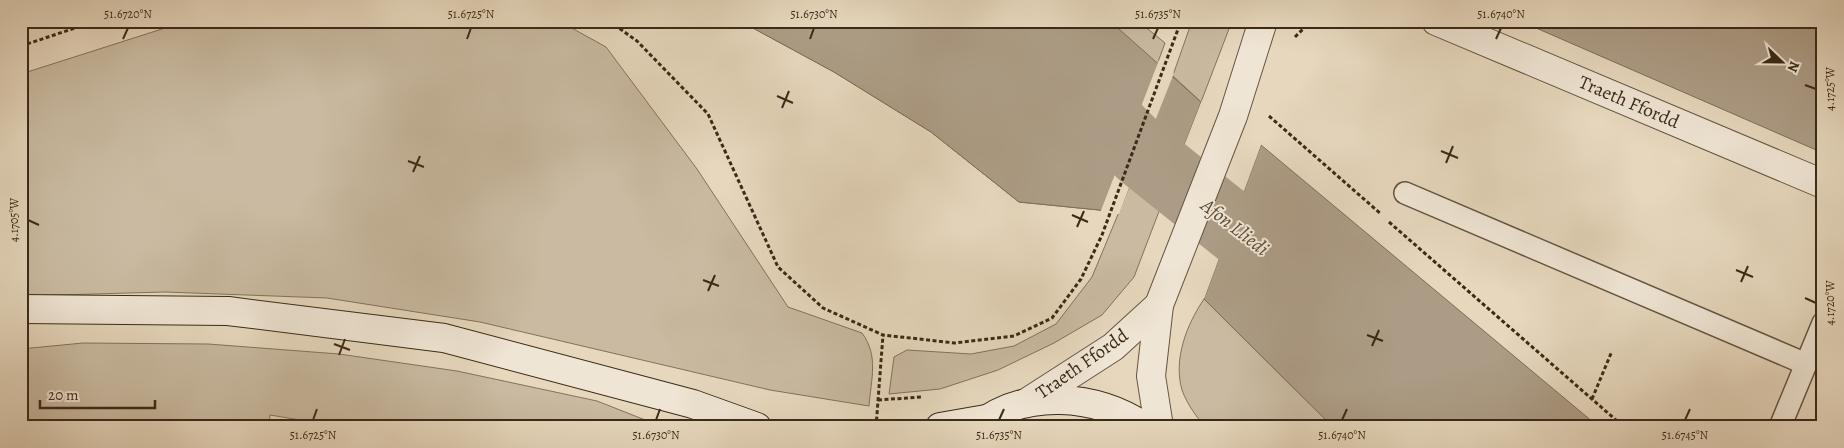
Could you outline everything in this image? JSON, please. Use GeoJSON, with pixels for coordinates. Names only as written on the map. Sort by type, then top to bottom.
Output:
{"type":"FeatureCollection","features":[{"type":"Feature","properties":{"kind":"street","name":"Traeth Ffordd"},"geometry":{"type":"LineString","coordinates":[[1159,427],[1151,376],[1159,305],[1175,270],[1233,116],[1263,21]]}},
{"type":"Feature","properties":{"kind":"street","name":"Traeth Ffordd"},"geometry":{"type":"LineString","coordinates":[[1436,21],[1823,184]]}},
{"type":"Feature","properties":{"kind":"street","name":"Traeth Ffordd"},"geometry":{"type":"LineString","coordinates":[[1026,403],[1113,347],[1159,305]]}},
{"type":"Feature","properties":{"kind":"street"},"geometry":{"type":"LineString","coordinates":[[21,309],[228,311],[444,338],[693,404],[757,427]]}},
{"type":"Feature","properties":{"kind":"street"},"geometry":{"type":"LineString","coordinates":[[940,427],[982,423],[1026,403],[1068,399],[1110,408],[1145,427]]}},
{"type":"Feature","properties":{"kind":"lane"},"geometry":{"type":"LineString","coordinates":[[1405,193],[1806,364]]}},
{"type":"Feature","properties":{"kind":"lane"},"geometry":{"type":"LineString","coordinates":[[1780,427],[1823,322]]}},
{"type":"Feature","properties":{"kind":"path"},"geometry":{"type":"LineString","coordinates":[[21,46],[96,21]]}},
{"type":"Feature","properties":{"kind":"path"},"geometry":{"type":"LineString","coordinates":[[609,21],[637,42],[708,114],[778,267],[823,308],[883,335],[955,343],[1014,336],[1052,318],[1081,279],[1102,235],[1181,21]]}},
{"type":"Feature","properties":{"kind":"path"},"geometry":{"type":"LineString","coordinates":[[1262,111],[1624,427]]}},
{"type":"Feature","properties":{"kind":"path"},"geometry":{"type":"LineString","coordinates":[[876,427],[883,335]]}},
{"type":"Feature","properties":{"kind":"path"},"geometry":{"type":"LineString","coordinates":[[1592,399],[1612,351]]}},
{"type":"Feature","properties":{"kind":"path"},"geometry":{"type":"LineString","coordinates":[[878,400],[911,399],[929,396]]}},
{"type":"Feature","properties":{"kind":"shaded area"},"geometry":{"type":"Polygon","coordinates":[[[187,21],[559,21],[606,47],[697,169],[788,307],[862,333],[871,350],[873,368],[869,406],[770,390],[480,322],[327,298],[165,292],[21,296],[21,74],[187,21]]]}},
{"type":"Feature","properties":{"kind":"shaded area"},"geometry":{"type":"Polygon","coordinates":[[[740,21],[1137,167],[1166,193],[1134,277],[1102,315],[1054,343],[998,370],[940,389],[889,394],[894,357],[907,350],[971,354],[1014,346],[1056,324],[1092,277],[1119,212],[1019,202],[931,132],[834,72],[740,21]]]}},
{"type":"Feature","properties":{"kind":"shaded area"},"geometry":{"type":"Polygon","coordinates":[[[1027,21],[1138,21],[1165,43],[1158,62],[1173,75],[1192,21],[1232,21],[1201,102],[1173,76],[1027,21]]]}},
{"type":"Feature","properties":{"kind":"shaded area"},"geometry":{"type":"Polygon","coordinates":[[[1204,299],[1333,427],[1205,427],[1192,410],[1184,395],[1179,366],[1187,331],[1204,299]]]}},
{"type":"Feature","properties":{"kind":"shaded area"},"geometry":{"type":"Polygon","coordinates":[[[83,343],[208,344],[339,354],[457,371],[597,401],[663,427],[342,427],[270,415],[269,427],[237,427],[190,421],[127,427],[21,427],[21,349],[83,343]]]}},
{"type":"Feature","properties":{"kind":"water"},"geometry":{"type":"Polygon","coordinates":[[[740,21],[1110,21],[1201,102],[1166,193],[1137,168],[1119,212],[1019,202],[931,132],[834,72],[740,21]]]}},
{"type":"Feature","properties":{"kind":"water"},"geometry":{"type":"Polygon","coordinates":[[[1520,21],[1823,21],[1823,153],[1520,21]]]}},
{"type":"Feature","properties":{"kind":"water"},"geometry":{"type":"Polygon","coordinates":[[[1261,145],[1599,427],[1333,427],[1204,299],[1261,145]]]}},
{"type":"Feature","properties":{"kind":"pier"},"geometry":{"type":"Polygon","coordinates":[[[1159,60],[1174,73],[1119,214],[1100,213],[1159,60]]]}},
{"type":"Feature","properties":{"kind":"pier"},"geometry":{"type":"Polygon","coordinates":[[[1202,100],[1203,103],[1169,194],[1165,195],[1202,100]]]}},
{"type":"Feature","properties":{"kind":"pier"},"geometry":{"type":"Polygon","coordinates":[[[1259,143],[1261,145],[1204,299],[1203,297],[1259,143]]]}},
{"type":"Feature","properties":{"kind":"waterway","name":"Afon Lliedi"},"geometry":{"type":"LineString","coordinates":[[1010,21],[1142,154],[1306,285]]}}]}
